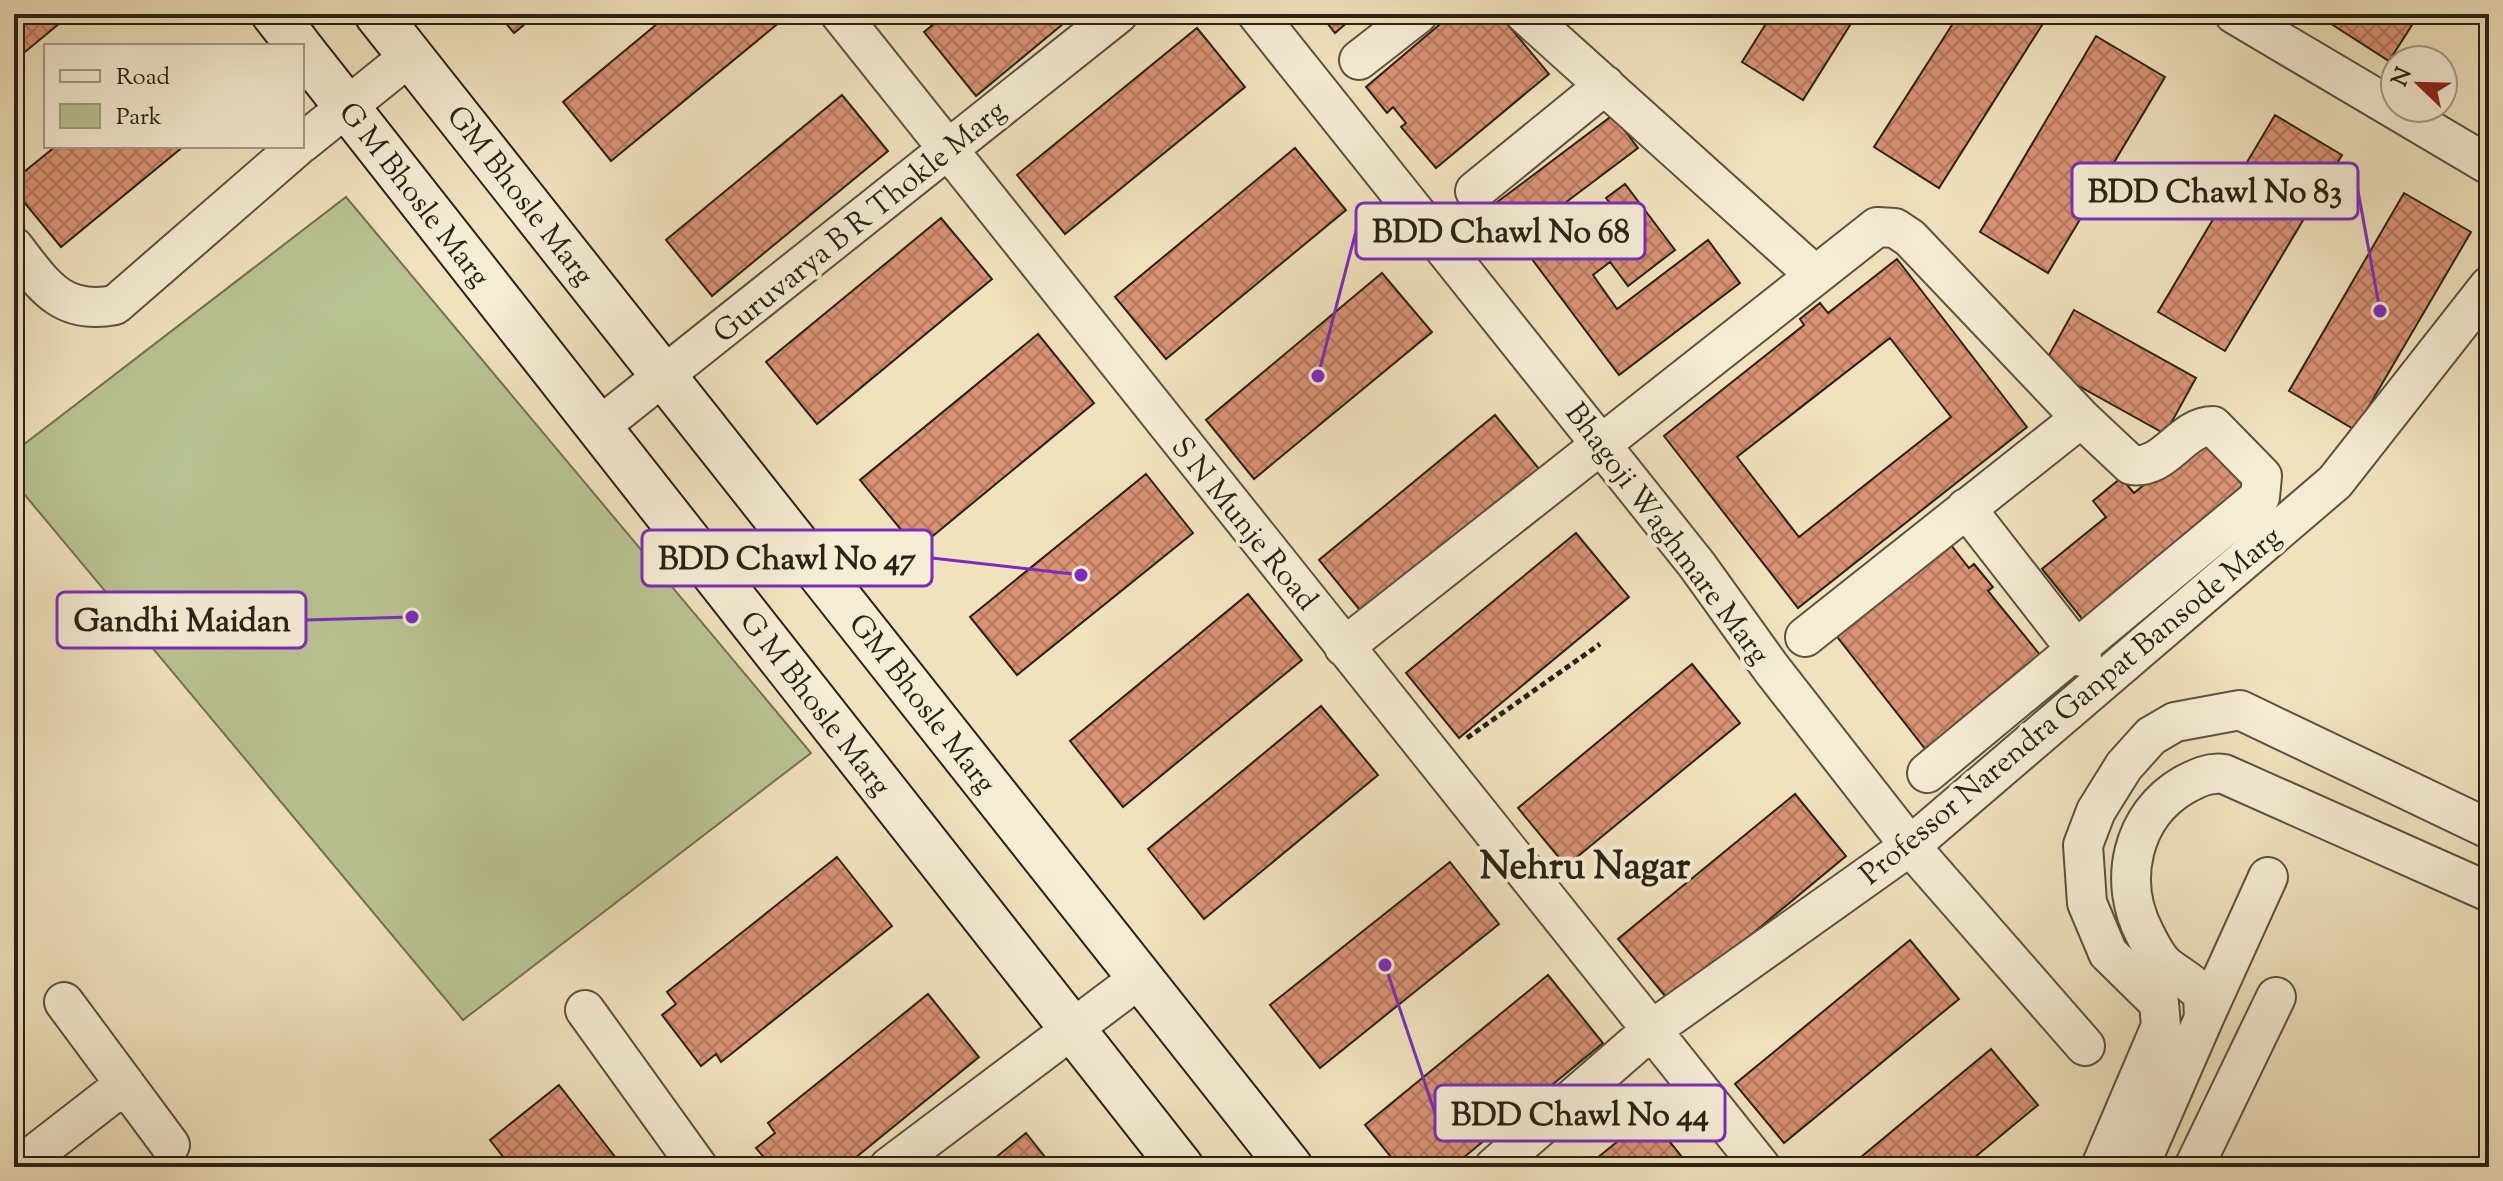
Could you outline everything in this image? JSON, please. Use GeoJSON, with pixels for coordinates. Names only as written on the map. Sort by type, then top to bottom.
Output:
{"type":"FeatureCollection","features":[{"type":"Feature","properties":{"kind":"main road","name":"G M Bhosle Marg"},"geometry":{"type":"LineString","coordinates":[[274,14],[297,44]]}},
{"type":"Feature","properties":{"kind":"main road","name":"GM Bhosle Marg"},"geometry":{"type":"LineString","coordinates":[[377,14],[1290,1167]]}},
{"type":"Feature","properties":{"kind":"main road","name":"G M Bhosle Marg"},"geometry":{"type":"LineString","coordinates":[[304,53],[1181,1167]]}},
{"type":"Feature","properties":{"kind":"street","name":"S N Munje Road"},"geometry":{"type":"LineString","coordinates":[[840,14],[1761,1167]]}},
{"type":"Feature","properties":{"kind":"street","name":"Guruvarya B R Thokle Marg"},"geometry":{"type":"LineString","coordinates":[[599,427],[1118,14]]}},
{"type":"Feature","properties":{"kind":"street","name":"Bhagoji Waghmare Marg"},"geometry":{"type":"LineString","coordinates":[[1257,14],[1600,443],[1910,846],[2085,1046]]}},
{"type":"Feature","properties":{"kind":"street"},"geometry":{"type":"LineString","coordinates":[[1359,60],[1418,14]]}},
{"type":"Feature","properties":{"kind":"street"},"geometry":{"type":"LineString","coordinates":[[1525,14],[1815,275]]}},
{"type":"Feature","properties":{"kind":"street"},"geometry":{"type":"LineString","coordinates":[[2234,14],[2489,165]]}},
{"type":"Feature","properties":{"kind":"street"},"geometry":{"type":"LineString","coordinates":[[304,141],[410,56]]}},
{"type":"Feature","properties":{"kind":"street"},"geometry":{"type":"LineString","coordinates":[[1475,191],[1605,85]]}},
{"type":"Feature","properties":{"kind":"street"},"geometry":{"type":"LineString","coordinates":[[14,247],[50,294],[90,310],[115,305],[295,148]]}},
{"type":"Feature","properties":{"kind":"street"},"geometry":{"type":"LineString","coordinates":[[1344,647],[1877,227],[1895,228],[1910,238],[2081,418],[2131,465],[2140,467],[2153,464],[2200,429],[2213,426],[2264,481],[2260,497],[2079,654],[1927,773]]}},
{"type":"Feature","properties":{"kind":"street","name":"Professor Narendra Ganpat Bansode Marg"},"geometry":{"type":"LineString","coordinates":[[1494,1167],[1650,1031],[1910,846],[2335,482],[2489,286]]}},
{"type":"Feature","properties":{"kind":"street"},"geometry":{"type":"LineString","coordinates":[[1805,637],[2081,418]]}},
{"type":"Feature","properties":{"kind":"street"},"geometry":{"type":"LineString","coordinates":[[1966,508],[2079,654]]}},
{"type":"Feature","properties":{"kind":"street"},"geometry":{"type":"LineString","coordinates":[[2110,1166],[2161,1026],[2159,1003],[2108,953],[2087,903],[2083,845],[2096,811],[2124,766],[2151,736],[2175,722],[2240,710],[2489,829]]}},
{"type":"Feature","properties":{"kind":"street"},"geometry":{"type":"LineString","coordinates":[[2204,1018],[2203,995],[2189,979],[2164,964],[2144,932],[2129,882],[2133,852],[2152,809],[2195,779],[2214,772],[2224,774],[2489,892]]}},
{"type":"Feature","properties":{"kind":"street"},"geometry":{"type":"LineString","coordinates":[[2110,1166],[2204,1018],[2268,877]]}},
{"type":"Feature","properties":{"kind":"street"},"geometry":{"type":"LineString","coordinates":[[889,1167],[1140,978]]}},
{"type":"Feature","properties":{"kind":"street"},"geometry":{"type":"LineString","coordinates":[[2194,1167],[2276,997]]}},
{"type":"Feature","properties":{"kind":"street"},"geometry":{"type":"LineString","coordinates":[[64,1002],[170,1145]]}},
{"type":"Feature","properties":{"kind":"street"},"geometry":{"type":"LineString","coordinates":[[585,1010],[698,1167]]}},
{"type":"Feature","properties":{"kind":"street"},"geometry":{"type":"LineString","coordinates":[[18,1167],[125,1084]]}},
{"type":"Feature","properties":{"kind":"path"},"geometry":{"type":"LineString","coordinates":[[1434,761],[1600,644]]}},
{"type":"Feature","properties":{"kind":"green space"},"geometry":{"type":"Polygon","coordinates":[[[346,197],[811,753],[463,1020],[14,482],[14,452],[346,197]]]}},
{"type":"Feature","properties":{"kind":"building"},"geometry":{"type":"Polygon","coordinates":[[[14,14],[71,14],[14,61],[14,14]]]}},
{"type":"Feature","properties":{"kind":"building"},"geometry":{"type":"Polygon","coordinates":[[[498,14],[537,14],[514,33],[498,14]]]}},
{"type":"Feature","properties":{"kind":"building"},"geometry":{"type":"Polygon","coordinates":[[[669,14],[786,17],[611,161],[563,102],[669,14]]]}},
{"type":"Feature","properties":{"kind":"building"},"geometry":{"type":"Polygon","coordinates":[[[946,14],[1075,14],[976,96],[924,32],[946,14]]]}},
{"type":"Feature","properties":{"kind":"building"},"geometry":{"type":"Polygon","coordinates":[[[1320,14],[1357,14],[1335,33],[1320,14]]]}},
{"type":"Feature","properties":{"kind":"building"},"geometry":{"type":"Polygon","coordinates":[[[1452,14],[1499,14],[1549,74],[1436,168],[1401,127],[1406,123],[1393,107],[1387,113],[1366,87],[1452,14]]]}},
{"type":"Feature","properties":{"kind":"building"},"geometry":{"type":"Polygon","coordinates":[[[1772,14],[1857,14],[1803,100],[1742,62],[1772,14]]]}},
{"type":"Feature","properties":{"kind":"building"},"geometry":{"type":"Polygon","coordinates":[[[1959,14],[2049,14],[1939,188],[1874,147],[1959,14]]]}},
{"type":"Feature","properties":{"kind":"building"},"geometry":{"type":"Polygon","coordinates":[[[2329,14],[2419,14],[2400,44],[2379,44],[2379,55],[2325,20],[2329,14]]]}},
{"type":"Feature","properties":{"kind":"building"},"geometry":{"type":"Polygon","coordinates":[[[1197,28],[1245,87],[1065,234],[1017,175],[1197,28]]]}},
{"type":"Feature","properties":{"kind":"building"},"geometry":{"type":"Polygon","coordinates":[[[2096,36],[2165,77],[2048,273],[1980,232],[2096,36]]]}},
{"type":"Feature","properties":{"kind":"building"},"geometry":{"type":"Polygon","coordinates":[[[842,95],[888,151],[712,296],[666,240],[842,95]]]}},
{"type":"Feature","properties":{"kind":"building"},"geometry":{"type":"Polygon","coordinates":[[[1613,115],[1638,148],[1549,215],[1579,256],[1594,245],[1582,228],[1612,206],[1606,198],[1625,184],[1675,250],[1628,286],[1610,262],[1593,275],[1617,309],[1708,240],[1740,283],[1619,375],[1492,206],[1613,115]]]}},
{"type":"Feature","properties":{"kind":"building"},"geometry":{"type":"Polygon","coordinates":[[[2275,115],[2342,155],[2225,351],[2158,312],[2275,115]]]}},
{"type":"Feature","properties":{"kind":"building"},"geometry":{"type":"Polygon","coordinates":[[[54,148],[182,148],[61,247],[14,190],[14,180],[54,148]]]}},
{"type":"Feature","properties":{"kind":"building"},"geometry":{"type":"Polygon","coordinates":[[[1295,148],[1346,210],[1166,359],[1115,297],[1295,148]]]}},
{"type":"Feature","properties":{"kind":"building"},"geometry":{"type":"Polygon","coordinates":[[[2404,193],[2471,232],[2355,430],[2289,391],[2404,193]]]}},
{"type":"Feature","properties":{"kind":"building"},"geometry":{"type":"Polygon","coordinates":[[[941,218],[992,279],[817,424],[766,362],[941,218]]]}},
{"type":"Feature","properties":{"kind":"building"},"geometry":{"type":"Polygon","coordinates":[[[1897,259],[2027,427],[1798,608],[1664,436],[1804,325],[1800,319],[1820,303],[1828,313],[1897,259]],[[1890,338],[1737,457],[1799,537],[1951,417],[1890,338]]]}},
{"type":"Feature","properties":{"kind":"building"},"geometry":{"type":"Polygon","coordinates":[[[1382,273],[1432,332],[1254,479],[1206,420],[1382,273]]]}},
{"type":"Feature","properties":{"kind":"building"},"geometry":{"type":"Polygon","coordinates":[[[2074,310],[2196,378],[2165,434],[2043,366],[2074,310]]]}},
{"type":"Feature","properties":{"kind":"building"},"geometry":{"type":"Polygon","coordinates":[[[1038,334],[1094,403],[917,549],[860,480],[1038,334]]]}},
{"type":"Feature","properties":{"kind":"building"},"geometry":{"type":"Polygon","coordinates":[[[1495,415],[1544,475],[1368,620],[1319,560],[1495,415]]]}},
{"type":"Feature","properties":{"kind":"building"},"geometry":{"type":"Polygon","coordinates":[[[2203,436],[2249,493],[2087,625],[2042,569],[2106,517],[2093,501],[2121,478],[2134,493],[2203,436]]]}},
{"type":"Feature","properties":{"kind":"building"},"geometry":{"type":"Polygon","coordinates":[[[1146,474],[1193,533],[1017,675],[970,617],[1146,474]]]}},
{"type":"Feature","properties":{"kind":"building"},"geometry":{"type":"Polygon","coordinates":[[[1576,533],[1629,597],[1459,738],[1406,673],[1576,533]]]}},
{"type":"Feature","properties":{"kind":"building"},"geometry":{"type":"Polygon","coordinates":[[[1947,540],[1969,568],[1974,564],[1993,587],[1988,591],[2041,656],[1926,750],[1834,633],[1947,540]]]}},
{"type":"Feature","properties":{"kind":"building"},"geometry":{"type":"Polygon","coordinates":[[[1248,594],[1302,660],[1123,807],[1070,741],[1248,594]]]}},
{"type":"Feature","properties":{"kind":"building"},"geometry":{"type":"Polygon","coordinates":[[[1692,664],[1740,723],[1566,866],[1518,808],[1692,664]]]}},
{"type":"Feature","properties":{"kind":"building"},"geometry":{"type":"Polygon","coordinates":[[[1321,706],[1378,775],[1204,919],[1148,849],[1321,706]]]}},
{"type":"Feature","properties":{"kind":"building"},"geometry":{"type":"Polygon","coordinates":[[[1795,794],[1846,856],[1670,1002],[1618,939],[1795,794]]]}},
{"type":"Feature","properties":{"kind":"building"},"geometry":{"type":"Polygon","coordinates":[[[837,857],[892,926],[721,1062],[716,1054],[701,1066],[662,1015],[676,1004],[667,992],[837,857]]]}},
{"type":"Feature","properties":{"kind":"building"},"geometry":{"type":"Polygon","coordinates":[[[1450,862],[1499,924],[1320,1068],[1270,1005],[1450,862]]]}},
{"type":"Feature","properties":{"kind":"building"},"geometry":{"type":"Polygon","coordinates":[[[1910,940],[1959,999],[1784,1143],[1735,1084],[1910,940]]]}},
{"type":"Feature","properties":{"kind":"building"},"geometry":{"type":"Polygon","coordinates":[[[1548,975],[1603,1043],[1452,1167],[1399,1167],[1365,1125],[1548,975]]]}},
{"type":"Feature","properties":{"kind":"building"},"geometry":{"type":"Polygon","coordinates":[[[928,994],[979,1057],[844,1167],[772,1167],[756,1148],[775,1133],[768,1123],[928,994]]]}},
{"type":"Feature","properties":{"kind":"building"},"geometry":{"type":"Polygon","coordinates":[[[1991,1049],[2038,1105],[1963,1167],[1849,1167],[1991,1049]]]}},
{"type":"Feature","properties":{"kind":"building"},"geometry":{"type":"Polygon","coordinates":[[[559,1085],[623,1167],[511,1167],[490,1140],[559,1085]]]}},
{"type":"Feature","properties":{"kind":"building"},"geometry":{"type":"Polygon","coordinates":[[[1649,1116],[1690,1167],[1586,1167],[1649,1116]]]}},
{"type":"Feature","properties":{"kind":"building"},"geometry":{"type":"Polygon","coordinates":[[[1026,1133],[1053,1167],[984,1167],[1026,1133]]]}},
{"type":"Feature","properties":{"kind":"place","name":"BDD Chawl No 83"},"geometry":{"type":"Point","coordinates":[2380,311]}},
{"type":"Feature","properties":{"kind":"place","name":"BDD Chawl No 68"},"geometry":{"type":"Point","coordinates":[1318,376]}},
{"type":"Feature","properties":{"kind":"place","name":"BDD Chawl No 47"},"geometry":{"type":"Point","coordinates":[1081,575]}},
{"type":"Feature","properties":{"kind":"place","name":"Gandhi Maidan"},"geometry":{"type":"Point","coordinates":[412,617]}},
{"type":"Feature","properties":{"kind":"place","name":"BDD Chawl No 44"},"geometry":{"type":"Point","coordinates":[1385,965]}},
{"type":"Feature","properties":{"kind":"district","name":"Nehru Nagar"},"geometry":{"type":"Point","coordinates":[1585,865]}}]}
